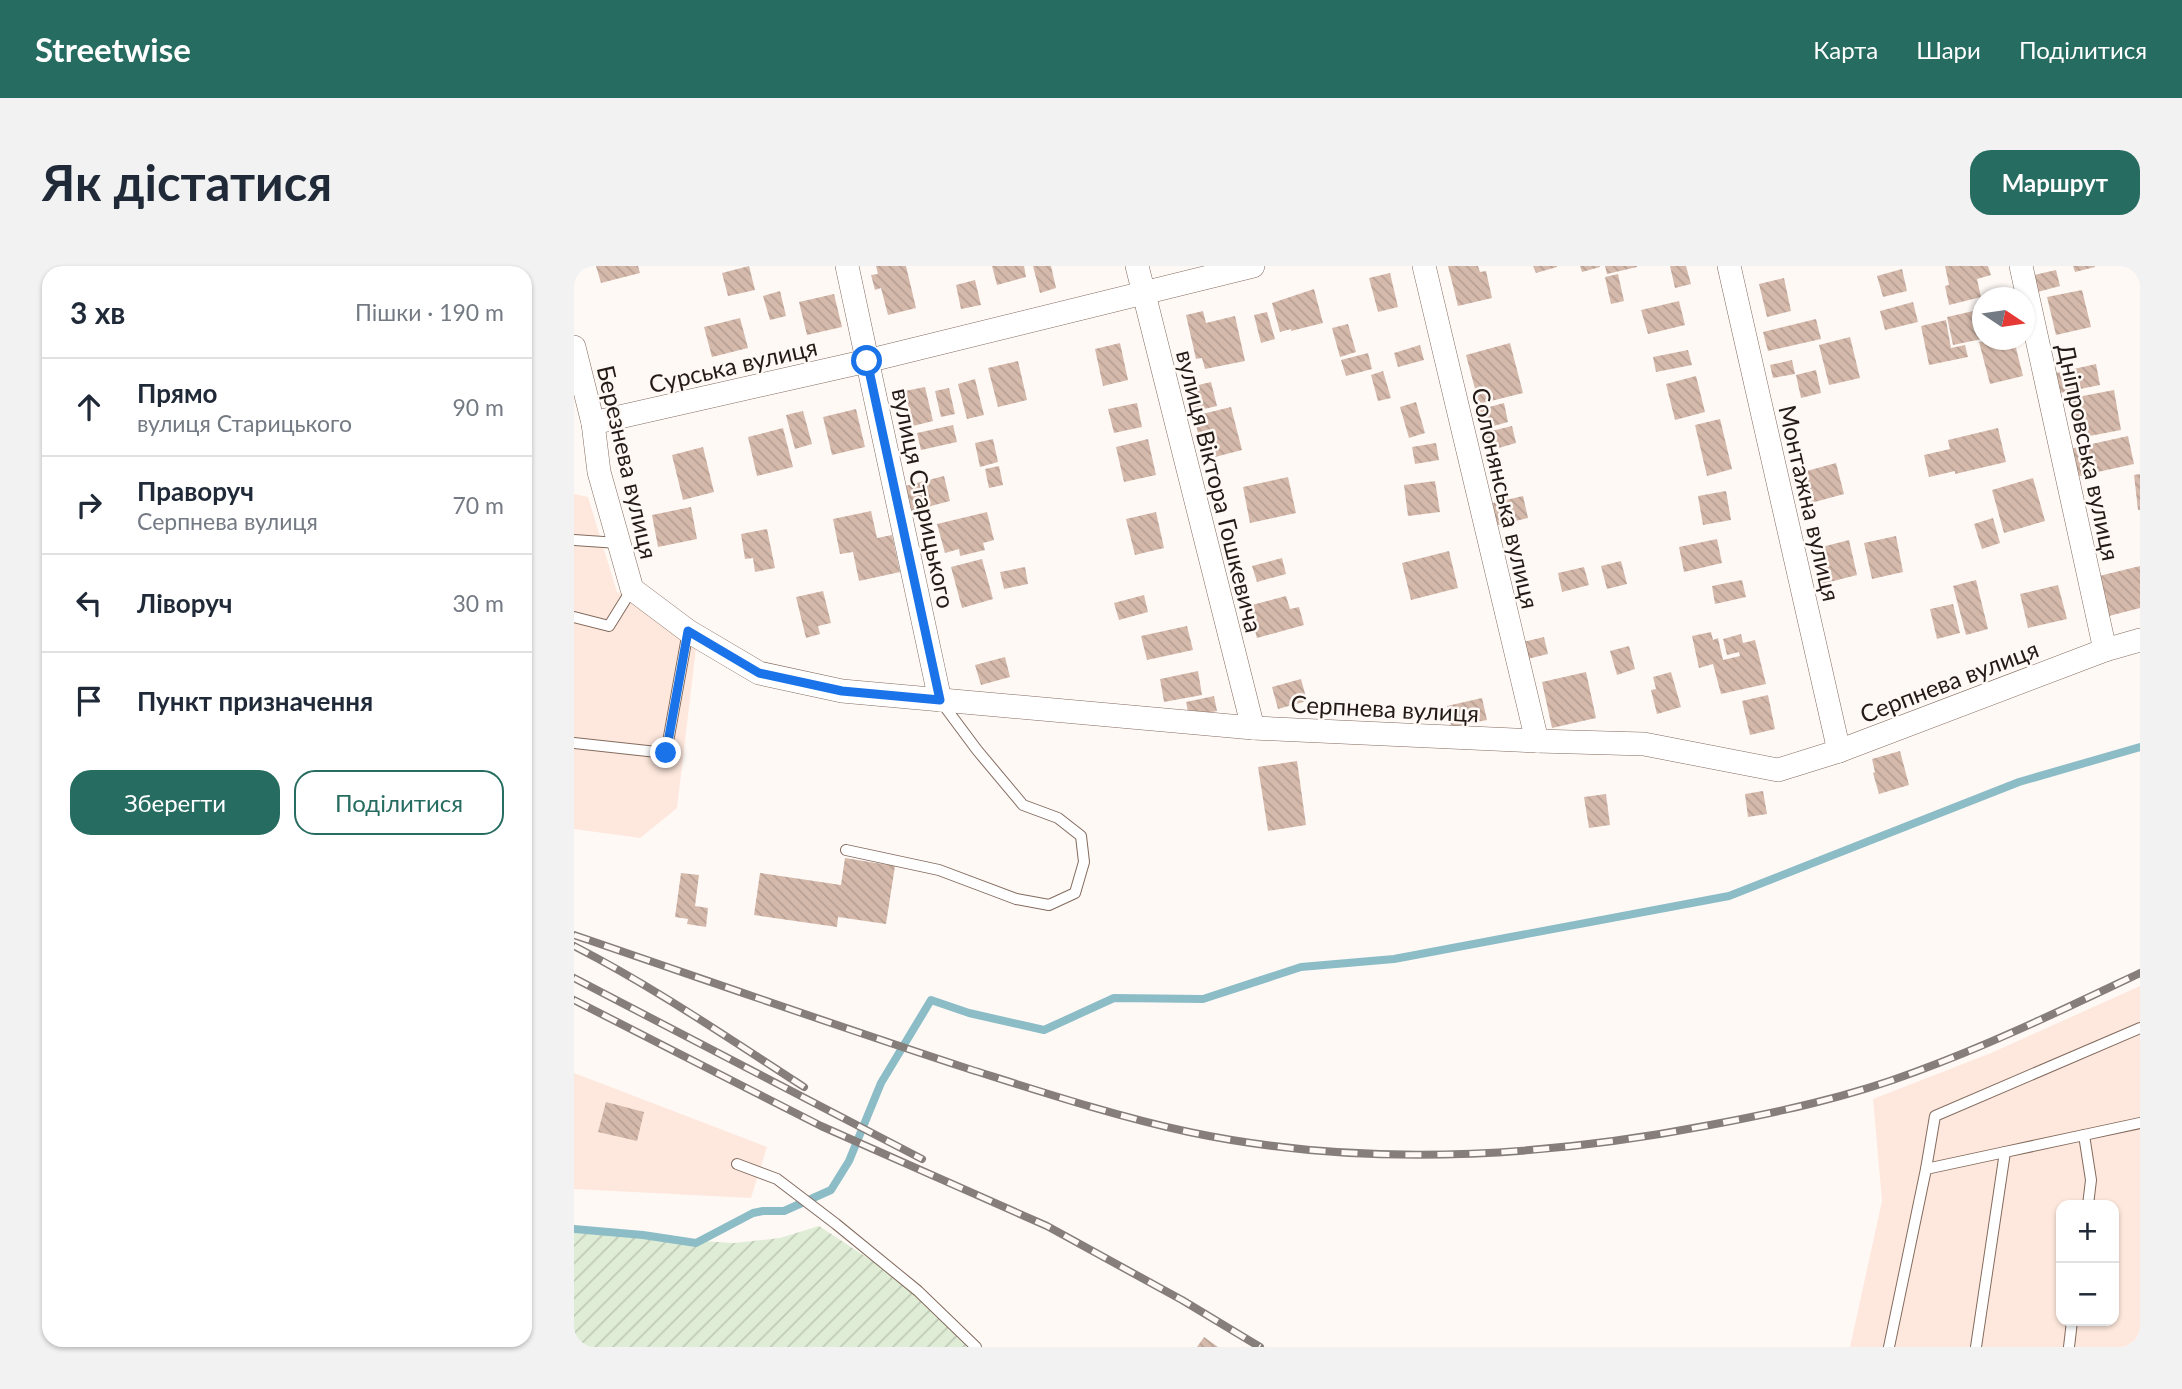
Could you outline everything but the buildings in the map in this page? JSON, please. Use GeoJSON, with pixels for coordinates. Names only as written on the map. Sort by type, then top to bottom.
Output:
{"type":"FeatureCollection","features":[{"type":"Feature","properties":{"kind":"street","name":"вулиця Старицького"},"geometry":{"type":"LineString","coordinates":[[847,266],[940,700]]}},
{"type":"Feature","properties":{"kind":"street","name":"вулиця Віктора Гошкевича"},"geometry":{"type":"LineString","coordinates":[[1136,266],[1253,728]]}},
{"type":"Feature","properties":{"kind":"street","name":"Сурська вулиця"},"geometry":{"type":"LineString","coordinates":[[593,423],[867,361],[1252,266]]}},
{"type":"Feature","properties":{"kind":"street","name":"Солонянська вулиця"},"geometry":{"type":"LineString","coordinates":[[1424,266],[1537,741]]}},
{"type":"Feature","properties":{"kind":"street","name":"Монтажна вулиця"},"geometry":{"type":"LineString","coordinates":[[1729,266],[1839,751]]}},
{"type":"Feature","properties":{"kind":"street","name":"Дніпровська вулиця"},"geometry":{"type":"LineString","coordinates":[[2021,266],[2105,650]]}},
{"type":"Feature","properties":{"kind":"street","name":"Березнева вулиця"},"geometry":{"type":"LineString","coordinates":[[574,347],[593,423],[599,472],[632,589]]}},
{"type":"Feature","properties":{"kind":"street","name":"Серпнева вулиця"},"geometry":{"type":"LineString","coordinates":[[632,589],[688,631],[759,673],[842,691],[1253,728],[1644,744],[1778,770],[1839,751],[2105,650],[2140,640]]}},
{"type":"Feature","properties":{"kind":"lane"},"geometry":{"type":"LineString","coordinates":[[574,540],[618,543]]}},
{"type":"Feature","properties":{"kind":"lane"},"geometry":{"type":"LineString","coordinates":[[574,617],[609,626],[632,589]]}},
{"type":"Feature","properties":{"kind":"lane"},"geometry":{"type":"LineString","coordinates":[[574,743],[666,753],[688,631]]}},
{"type":"Feature","properties":{"kind":"lane"},"geometry":{"type":"LineString","coordinates":[[846,850],[939,870],[1016,899],[1049,905],[1075,892],[1084,862],[1082,836],[1058,818],[1023,805],[940,700]]}},
{"type":"Feature","properties":{"kind":"lane"},"geometry":{"type":"LineString","coordinates":[[1889,1347],[1935,1116],[2140,1028]]}},
{"type":"Feature","properties":{"kind":"lane"},"geometry":{"type":"LineString","coordinates":[[1926,1169],[2140,1123]]}},
{"type":"Feature","properties":{"kind":"lane"},"geometry":{"type":"LineString","coordinates":[[2084,1135],[2091,1180],[2089,1200]]}},
{"type":"Feature","properties":{"kind":"lane"},"geometry":{"type":"LineString","coordinates":[[1976,1347],[2005,1152]]}},
{"type":"Feature","properties":{"kind":"lane"},"geometry":{"type":"LineString","coordinates":[[737,1164],[777,1180],[836,1223],[918,1291],[976,1347]]}},
{"type":"Feature","properties":{"kind":"lane"},"geometry":{"type":"LineString","coordinates":[[2069,1347],[2071,1326]]}},
{"type":"Feature","properties":{"kind":"shaded area"},"geometry":{"type":"Polygon","coordinates":[[[574,494],[588,497],[617,592],[699,623],[677,808],[640,838],[574,829],[574,494]]]}},
{"type":"Feature","properties":{"kind":"shaded area"},"geometry":{"type":"Polygon","coordinates":[[[2140,986],[2140,1347],[1850,1347],[1882,1201],[1873,1099],[1991,1053],[2140,986]]]}},
{"type":"Feature","properties":{"kind":"shaded area"},"geometry":{"type":"Polygon","coordinates":[[[574,1073],[767,1147],[751,1198],[574,1189],[574,1073]]]}},
{"type":"Feature","properties":{"kind":"green space"},"geometry":{"type":"Polygon","coordinates":[[[819,1226],[918,1291],[976,1347],[574,1347],[574,1233],[734,1243],[780,1238],[819,1226]]]}},
{"type":"Feature","properties":{"kind":"waterway"},"geometry":{"type":"LineString","coordinates":[[574,1229],[696,1243],[753,1213],[784,1211],[831,1190],[849,1161],[881,1083],[931,1000],[969,1013],[1044,1030],[1114,998],[1203,999],[1301,967],[1394,959],[1729,896],[2019,782],[2140,747]]}},
{"type":"Feature","properties":{"kind":"railway"},"geometry":{"type":"LineString","coordinates":[[574,935],[969,1069],[1134,1119],[1253,1143],[1319,1151],[1384,1154],[1450,1154],[1580,1145],[1710,1125],[1814,1103],[1890,1081],[1972,1050],[2140,973]]}},
{"type":"Feature","properties":{"kind":"railway"},"geometry":{"type":"LineString","coordinates":[[574,946],[662,996],[804,1087]]}},
{"type":"Feature","properties":{"kind":"railway"},"geometry":{"type":"LineString","coordinates":[[574,978],[922,1159]]}},
{"type":"Feature","properties":{"kind":"railway"},"geometry":{"type":"LineString","coordinates":[[574,1000],[821,1126],[1047,1226],[1182,1300],[1260,1347]]}},
{"type":"Feature","properties":{"kind":"route"},"geometry":{"type":"LineString","coordinates":[[666,753],[688,631],[759,673],[842,691],[940,700],[867,361]]}}]}
